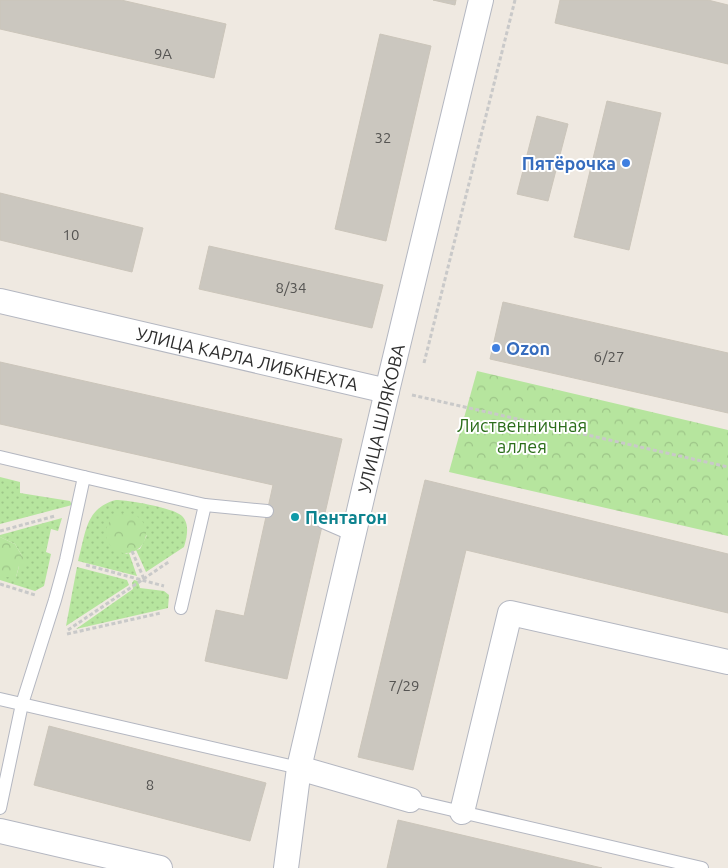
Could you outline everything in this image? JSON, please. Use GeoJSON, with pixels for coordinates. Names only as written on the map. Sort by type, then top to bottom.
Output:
{"type":"FeatureCollection","features":[{"type":"Feature","properties":{"kind":"street","name":"УЛИЦА ШЛЯКОВА"},"geometry":{"type":"LineString","coordinates":[[286,868],[299,768],[387,391],[482,0]]}},
{"type":"Feature","properties":{"kind":"street","name":"УЛИЦА КАРЛА ЛИБКНЕХТА"},"geometry":{"type":"LineString","coordinates":[[0,301],[387,391]]}},
{"type":"Feature","properties":{"kind":"street"},"geometry":{"type":"LineString","coordinates":[[462,812],[510,613],[728,662]]}},
{"type":"Feature","properties":{"kind":"street"},"geometry":{"type":"LineString","coordinates":[[299,768],[410,800]]}},
{"type":"Feature","properties":{"kind":"street"},"geometry":{"type":"LineString","coordinates":[[0,831],[160,868]]}},
{"type":"Feature","properties":{"kind":"lane"},"geometry":{"type":"LineString","coordinates":[[0,457],[205,505],[267,511]]}},
{"type":"Feature","properties":{"kind":"lane"},"geometry":{"type":"LineString","coordinates":[[0,808],[22,704],[66,560],[84,477]]}},
{"type":"Feature","properties":{"kind":"lane"},"geometry":{"type":"LineString","coordinates":[[181,608],[205,505]]}},
{"type":"Feature","properties":{"kind":"lane"},"geometry":{"type":"LineString","coordinates":[[323,522],[353,535]]}},
{"type":"Feature","properties":{"kind":"lane"},"geometry":{"type":"LineString","coordinates":[[0,699],[299,768]]}},
{"type":"Feature","properties":{"kind":"lane"},"geometry":{"type":"LineString","coordinates":[[410,800],[702,868]]}},
{"type":"Feature","properties":{"kind":"path"},"geometry":{"type":"LineString","coordinates":[[423,366],[515,0]]}},
{"type":"Feature","properties":{"kind":"path"},"geometry":{"type":"LineString","coordinates":[[387,391],[415,395],[728,467]]}},
{"type":"Feature","properties":{"kind":"path"},"geometry":{"type":"LineString","coordinates":[[0,531],[77,510]]}},
{"type":"Feature","properties":{"kind":"path"},"geometry":{"type":"LineString","coordinates":[[181,608],[61,635],[196,544]]}},
{"type":"Feature","properties":{"kind":"path"},"geometry":{"type":"LineString","coordinates":[[132,551],[143,580]]}},
{"type":"Feature","properties":{"kind":"path"},"geometry":{"type":"LineString","coordinates":[[66,560],[143,580]]}},
{"type":"Feature","properties":{"kind":"path"},"geometry":{"type":"LineString","coordinates":[[0,584],[55,600]]}},
{"type":"Feature","properties":{"kind":"green space","name":"Лиственничная аллея"},"geometry":{"type":"Polygon","coordinates":[[[477,371],[728,430],[728,536],[449,472],[477,371]]]}},
{"type":"Feature","properties":{"kind":"green space"},"geometry":{"type":"Polygon","coordinates":[[[0,477],[20,482],[20,493],[70,501],[72,505],[0,524],[0,477]]]}},
{"type":"Feature","properties":{"kind":"green space"},"geometry":{"type":"Polygon","coordinates":[[[116,500],[161,507],[182,516],[187,527],[184,547],[146,572],[136,550],[140,549],[147,535],[125,554],[129,553],[137,576],[78,561],[85,532],[92,515],[106,504],[116,500]]]}},
{"type":"Feature","properties":{"kind":"green space"},"geometry":{"type":"Polygon","coordinates":[[[126,513],[140,519],[146,533],[140,547],[126,553],[112,547],[106,533],[112,519],[126,513]]]}},
{"type":"Feature","properties":{"kind":"green space"},"geometry":{"type":"Polygon","coordinates":[[[62,518],[58,531],[51,529],[46,552],[51,554],[44,586],[35,591],[0,580],[0,577],[16,577],[22,556],[15,544],[0,537],[0,535],[62,518]]]}},
{"type":"Feature","properties":{"kind":"green space"},"geometry":{"type":"Polygon","coordinates":[[[0,537],[15,544],[22,556],[27,560],[26,567],[19,566],[16,577],[0,577],[0,537]]]}},
{"type":"Feature","properties":{"kind":"green space"},"geometry":{"type":"Polygon","coordinates":[[[77,567],[127,580],[129,585],[66,626],[77,567]]]}},
{"type":"Feature","properties":{"kind":"green space"},"geometry":{"type":"Polygon","coordinates":[[[134,580],[138,581],[140,588],[164,591],[169,595],[168,608],[76,629],[133,589],[132,583],[134,580]]]}},
{"type":"Feature","properties":{"kind":"building"},"geometry":{"type":"Polygon","coordinates":[[[0,0],[121,0],[226,24],[214,78],[0,29],[0,0]]]}},
{"type":"Feature","properties":{"kind":"building"},"geometry":{"type":"Polygon","coordinates":[[[433,0],[456,0],[455,5],[433,0]]]}},
{"type":"Feature","properties":{"kind":"building"},"geometry":{"type":"Polygon","coordinates":[[[560,0],[708,0],[728,5],[728,64],[555,23],[560,0]]]}},
{"type":"Feature","properties":{"kind":"building"},"geometry":{"type":"Polygon","coordinates":[[[380,34],[431,46],[386,241],[335,229],[380,34]]]}},
{"type":"Feature","properties":{"kind":"building"},"geometry":{"type":"Polygon","coordinates":[[[607,101],[661,113],[629,250],[574,237],[607,101]]]}},
{"type":"Feature","properties":{"kind":"building"},"geometry":{"type":"Polygon","coordinates":[[[537,116],[568,124],[548,201],[517,194],[537,116]]]}},
{"type":"Feature","properties":{"kind":"building"},"geometry":{"type":"Polygon","coordinates":[[[0,193],[143,228],[132,272],[0,240],[0,193]]]}},
{"type":"Feature","properties":{"kind":"building"},"geometry":{"type":"Polygon","coordinates":[[[209,246],[383,285],[372,328],[199,289],[209,246]]]}},
{"type":"Feature","properties":{"kind":"building"},"geometry":{"type":"Polygon","coordinates":[[[503,302],[728,353],[728,413],[490,359],[503,302]]]}},
{"type":"Feature","properties":{"kind":"building","name":"Пентагон"},"geometry":{"type":"Polygon","coordinates":[[[0,362],[342,439],[287,679],[205,661],[216,610],[244,616],[273,485],[0,424],[0,362]]]}},
{"type":"Feature","properties":{"kind":"building"},"geometry":{"type":"Polygon","coordinates":[[[425,480],[728,554],[728,613],[466,550],[413,770],[358,757],[425,480]]]}},
{"type":"Feature","properties":{"kind":"building"},"geometry":{"type":"Polygon","coordinates":[[[49,726],[266,783],[250,841],[34,785],[49,726]]]}},
{"type":"Feature","properties":{"kind":"building"},"geometry":{"type":"Polygon","coordinates":[[[398,820],[602,868],[387,868],[398,820]]]}},
{"type":"Feature","properties":{"kind":"place","name":"Пятёрочка"},"geometry":{"type":"Point","coordinates":[626,163]}},
{"type":"Feature","properties":{"kind":"place","name":"Ozon"},"geometry":{"type":"Point","coordinates":[496,348]}},
{"type":"Feature","properties":{"kind":"place","name":"Пентагон"},"geometry":{"type":"Point","coordinates":[295,517]}}]}
